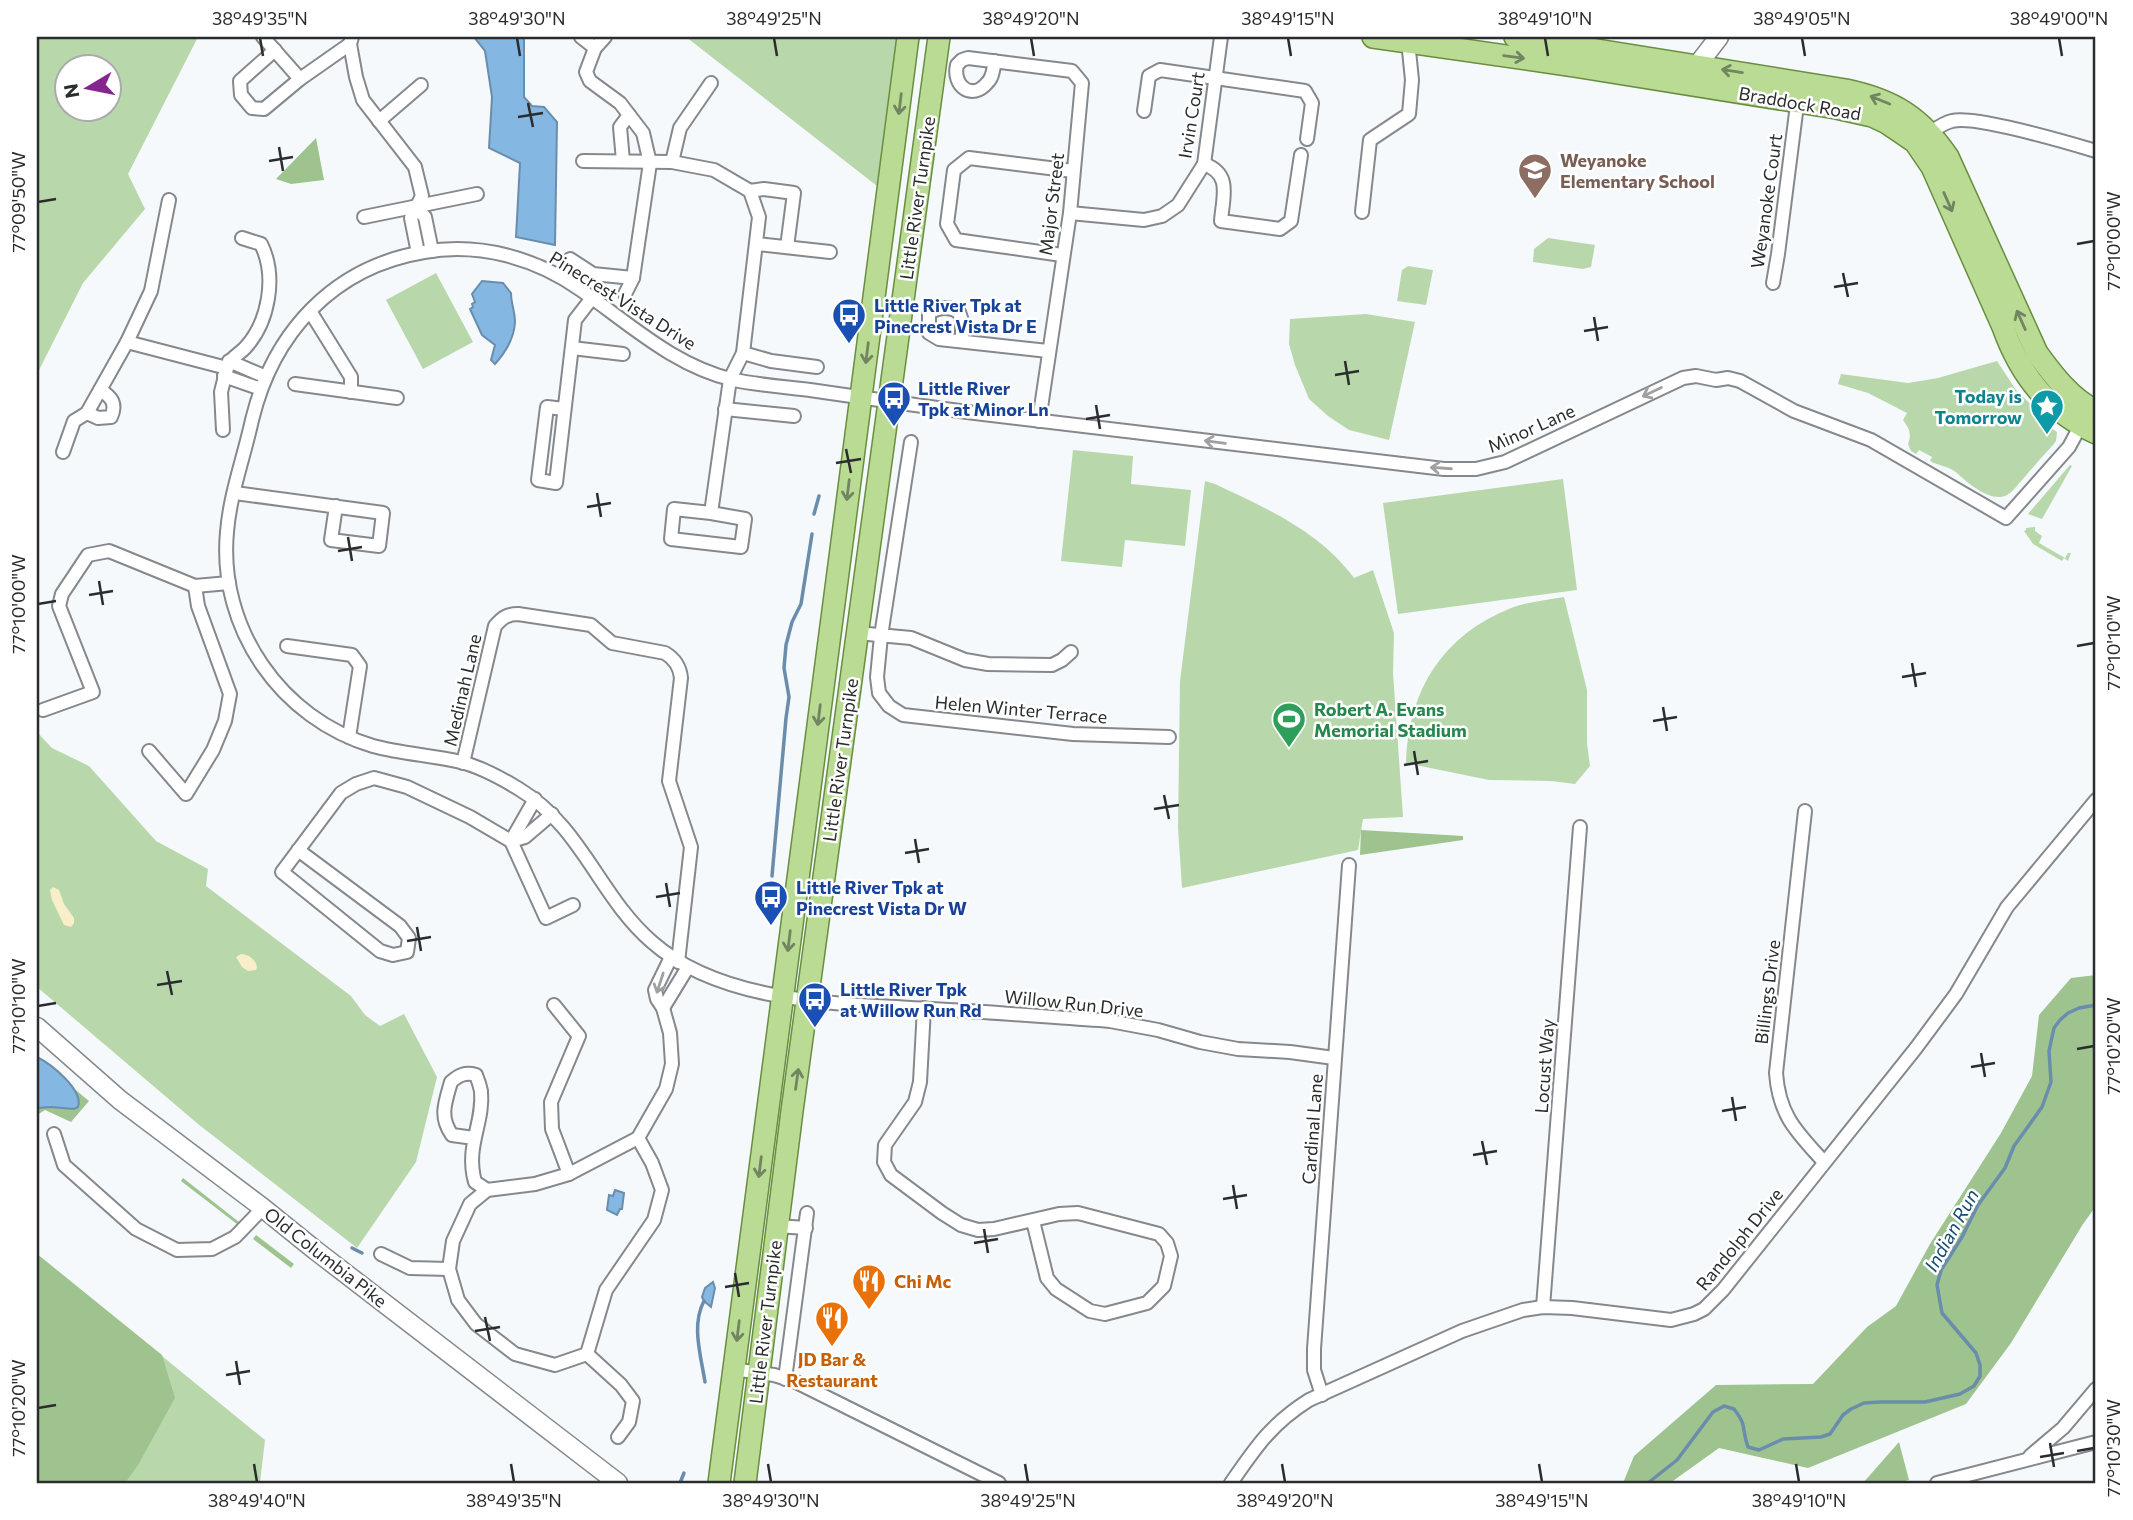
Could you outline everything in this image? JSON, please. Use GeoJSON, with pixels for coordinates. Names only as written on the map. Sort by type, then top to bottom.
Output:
{"type":"FeatureCollection","features":[{"type":"Feature","properties":{"kind":"main road","name":"Little River Turnpike"},"geometry":{"type":"LineString","coordinates":[[719,1483],[908,37]]}},
{"type":"Feature","properties":{"kind":"main road","name":"Little River Turnpike"},"geometry":{"type":"LineString","coordinates":[[745,1483],[939,37]]}},
{"type":"Feature","properties":{"kind":"main road","name":"Braddock Road"},"geometry":{"type":"LineString","coordinates":[[1373,37],[1447,42],[1690,74],[1798,92],[1872,116],[1922,137],[1948,157],[2037,352],[2091,419]]}},
{"type":"Feature","properties":{"kind":"main road","name":"Braddock Road"},"geometry":{"type":"LineString","coordinates":[[1515,37],[1690,74]]}},
{"type":"Feature","properties":{"kind":"street"},"geometry":{"type":"LineString","coordinates":[[263,37],[300,79]]}},
{"type":"Feature","properties":{"kind":"street"},"geometry":{"type":"LineString","coordinates":[[581,37],[595,48]]}},
{"type":"Feature","properties":{"kind":"street"},"geometry":{"type":"LineString","coordinates":[[605,37],[595,48],[586,72],[590,81],[620,103],[643,133],[650,163],[633,278],[625,294]]}},
{"type":"Feature","properties":{"kind":"street","name":"Irvin Court"},"geometry":{"type":"LineString","coordinates":[[1070,213],[1144,220],[1163,216],[1178,205],[1204,164],[1221,37]]}},
{"type":"Feature","properties":{"kind":"street"},"geometry":{"type":"LineString","coordinates":[[1690,74],[1719,37]]}},
{"type":"Feature","properties":{"kind":"street"},"geometry":{"type":"LineString","coordinates":[[275,50],[240,81],[241,95],[252,107],[264,109],[351,40],[356,77],[363,100],[415,167],[422,196],[411,218],[418,253]]}},
{"type":"Feature","properties":{"kind":"street"},"geometry":{"type":"LineString","coordinates":[[1362,212],[1370,140],[1409,114],[1412,80],[1408,41]]}},
{"type":"Feature","properties":{"kind":"street","name":"Major Street"},"geometry":{"type":"LineString","coordinates":[[995,61],[1072,71],[1082,83],[1070,213],[1039,421]]}},
{"type":"Feature","properties":{"kind":"street"},"geometry":{"type":"LineString","coordinates":[[1144,111],[1149,76],[1160,70],[1305,91],[1312,103],[1307,139]]}},
{"type":"Feature","properties":{"kind":"street"},"geometry":{"type":"LineString","coordinates":[[672,162],[680,128],[711,83]]}},
{"type":"Feature","properties":{"kind":"street"},"geometry":{"type":"LineString","coordinates":[[379,121],[421,85]]}},
{"type":"Feature","properties":{"kind":"street","name":"Weyanoke Court"},"geometry":{"type":"LineString","coordinates":[[1773,283],[1779,254],[1798,92]]}},
{"type":"Feature","properties":{"kind":"street"},"geometry":{"type":"LineString","coordinates":[[623,161],[620,127],[629,115]]}},
{"type":"Feature","properties":{"kind":"street"},"geometry":{"type":"LineString","coordinates":[[1922,137],[1951,121],[1960,120],[1999,126],[2096,151]]}},
{"type":"Feature","properties":{"kind":"street"},"geometry":{"type":"LineString","coordinates":[[1204,164],[1217,168],[1224,179],[1221,221],[1280,229],[1291,221],[1301,156]]}},
{"type":"Feature","properties":{"kind":"street"},"geometry":{"type":"LineString","coordinates":[[1062,255],[956,240],[947,224],[954,170],[969,159],[1073,171]]}},
{"type":"Feature","properties":{"kind":"street"},"geometry":{"type":"LineString","coordinates":[[583,160],[672,162],[713,170],[750,191],[764,189],[794,193],[787,247]]}},
{"type":"Feature","properties":{"kind":"street"},"geometry":{"type":"LineString","coordinates":[[711,513],[730,379],[743,353],[757,244],[759,217],[750,191]]}},
{"type":"Feature","properties":{"kind":"street"},"geometry":{"type":"LineString","coordinates":[[364,217],[477,194]]}},
{"type":"Feature","properties":{"kind":"street"},"geometry":{"type":"LineString","coordinates":[[63,452],[74,421],[87,413],[127,342],[151,291],[169,200]]}},
{"type":"Feature","properties":{"kind":"street"},"geometry":{"type":"LineString","coordinates":[[416,208],[425,216],[432,251]]}},
{"type":"Feature","properties":{"kind":"street"},"geometry":{"type":"LineString","coordinates":[[223,430],[221,392],[227,368],[257,332],[268,295],[268,258],[261,244],[242,238]]}},
{"type":"Feature","properties":{"kind":"street"},"geometry":{"type":"LineString","coordinates":[[757,244],[830,252]]}},
{"type":"Feature","properties":{"kind":"street","name":"Pinecrest Vista Drive"},"geometry":{"type":"LineString","coordinates":[[808,999],[726,984],[679,962],[635,926],[567,830],[552,814],[535,799],[504,779],[463,762],[378,747],[349,737],[306,712],[274,682],[247,639],[232,600],[226,549],[227,527],[263,383],[290,334],[310,311],[346,282],[390,260],[418,253],[460,249],[486,251],[510,256],[554,273],[664,350],[730,379],[889,402]]}},
{"type":"Feature","properties":{"kind":"street"},"geometry":{"type":"LineString","coordinates":[[570,259],[593,274],[633,278]]}},
{"type":"Feature","properties":{"kind":"street"},"geometry":{"type":"LineString","coordinates":[[564,408],[547,407],[538,480],[556,483],[575,320],[592,298]]}},
{"type":"Feature","properties":{"kind":"street"},"geometry":{"type":"LineString","coordinates":[[310,311],[351,377],[351,391]]}},
{"type":"Feature","properties":{"kind":"street"},"geometry":{"type":"LineString","coordinates":[[962,341],[1048,352]]}},
{"type":"Feature","properties":{"kind":"street"},"geometry":{"type":"LineString","coordinates":[[127,342],[227,368],[263,383]]}},
{"type":"Feature","properties":{"kind":"street"},"geometry":{"type":"LineString","coordinates":[[572,348],[623,354]]}},
{"type":"Feature","properties":{"kind":"street"},"geometry":{"type":"LineString","coordinates":[[743,353],[771,361],[817,367]]}},
{"type":"Feature","properties":{"kind":"street","name":"Minor Lane"},"geometry":{"type":"LineString","coordinates":[[889,402],[1444,469],[1476,469],[1505,462],[1683,378],[1728,378],[1740,381],[1794,411],[1871,440],[2006,518],[2091,419]]}},
{"type":"Feature","properties":{"kind":"street"},"geometry":{"type":"LineString","coordinates":[[295,384],[397,398]]}},
{"type":"Feature","properties":{"kind":"street"},"geometry":{"type":"LineString","coordinates":[[87,413],[98,418],[111,417],[114,410],[113,401],[100,390]]}},
{"type":"Feature","properties":{"kind":"street"},"geometry":{"type":"LineString","coordinates":[[726,409],[794,416]]}},
{"type":"Feature","properties":{"kind":"street"},"geometry":{"type":"LineString","coordinates":[[881,635],[911,443]]}},
{"type":"Feature","properties":{"kind":"street"},"geometry":{"type":"LineString","coordinates":[[235,493],[336,506],[383,513],[379,546],[331,540],[336,506]]}},
{"type":"Feature","properties":{"kind":"street"},"geometry":{"type":"LineString","coordinates":[[674,509],[711,513],[745,519],[741,547],[671,539],[674,509]]}},
{"type":"Feature","properties":{"kind":"street"},"geometry":{"type":"LineString","coordinates":[[869,547],[894,550]]}},
{"type":"Feature","properties":{"kind":"street"},"geometry":{"type":"LineString","coordinates":[[43,710],[93,692],[59,606],[62,594],[88,555],[109,551],[195,586],[229,583]]}},
{"type":"Feature","properties":{"kind":"street"},"geometry":{"type":"LineString","coordinates":[[149,751],[186,794],[213,750],[225,721],[230,694],[198,606],[195,586]]}},
{"type":"Feature","properties":{"kind":"street","name":"Medinah Lane"},"geometry":{"type":"LineString","coordinates":[[463,762],[495,626],[509,614],[591,625],[612,643],[671,656],[680,670],[681,678],[669,781],[691,847],[679,962]]}},
{"type":"Feature","properties":{"kind":"street"},"geometry":{"type":"LineString","coordinates":[[857,633],[911,638],[965,660],[988,664],[1052,665],[1070,652]]}},
{"type":"Feature","properties":{"kind":"street","name":"Helen Winter Terrace"},"geometry":{"type":"LineString","coordinates":[[881,635],[877,677],[879,693],[889,706],[903,715],[1073,734],[1169,737]]}},
{"type":"Feature","properties":{"kind":"street"},"geometry":{"type":"LineString","coordinates":[[287,646],[352,655],[360,666],[349,737]]}},
{"type":"Feature","properties":{"kind":"street"},"geometry":{"type":"LineString","coordinates":[[299,850],[400,926],[409,938],[407,952],[393,954],[380,951],[282,872],[341,793],[356,783],[374,778],[407,787],[470,817],[511,841],[546,918],[573,905]]}},
{"type":"Feature","properties":{"kind":"street"},"geometry":{"type":"LineString","coordinates":[[511,841],[535,799]]}},
{"type":"Feature","properties":{"kind":"street","name":"Randolph Drive"},"geometry":{"type":"LineString","coordinates":[[1231,1483],[1269,1431],[1296,1408],[1462,1331],[1497,1318],[1543,1307],[1671,1320],[1704,1309],[1723,1290],[1916,1048],[1956,994],[2007,907],[2096,800]]}},
{"type":"Feature","properties":{"kind":"street","name":"Billings Drive"},"geometry":{"type":"LineString","coordinates":[[1805,811],[1776,1073],[1777,1091],[1790,1122],[1824,1162]]}},
{"type":"Feature","properties":{"kind":"street"},"geometry":{"type":"LineString","coordinates":[[511,841],[525,838],[552,814]]}},
{"type":"Feature","properties":{"kind":"street","name":"Locust Way"},"geometry":{"type":"LineString","coordinates":[[1543,1307],[1580,827]]}},
{"type":"Feature","properties":{"kind":"street","name":"Cardinal Lane"},"geometry":{"type":"LineString","coordinates":[[1321,1395],[1314,1370],[1314,1349],[1349,865]]}},
{"type":"Feature","properties":{"kind":"street"},"geometry":{"type":"LineString","coordinates":[[587,1354],[555,1365],[515,1354],[476,1324],[457,1300],[449,1269],[453,1241],[470,1204],[487,1190],[535,1184],[569,1174],[638,1138],[666,1088],[672,1064],[670,1033],[655,990],[679,962]]}},
{"type":"Feature","properties":{"kind":"street"},"geometry":{"type":"LineString","coordinates":[[663,1008],[679,962]]}},
{"type":"Feature","properties":{"kind":"street","name":"Willow Run Drive"},"geometry":{"type":"LineString","coordinates":[[808,999],[1110,1021],[1238,1049],[1334,1058]]}},
{"type":"Feature","properties":{"kind":"street"},"geometry":{"type":"LineString","coordinates":[[554,1005],[579,1036],[551,1102],[552,1129],[569,1174]]}},
{"type":"Feature","properties":{"kind":"street"},"geometry":{"type":"LineString","coordinates":[[924,1008],[920,1082],[915,1102],[885,1145],[884,1162],[891,1175],[961,1225],[978,1230],[994,1229],[1059,1214],[1078,1213],[1159,1234],[1167,1243],[1171,1256],[1164,1286],[1147,1303],[1105,1314],[1090,1311],[1056,1289],[1047,1278],[1033,1221]]}},
{"type":"Feature","properties":{"kind":"street","name":"Old Columbia Pike"},"geometry":{"type":"LineString","coordinates":[[37,1027],[120,1100],[618,1483]]}},
{"type":"Feature","properties":{"kind":"street"},"geometry":{"type":"LineString","coordinates":[[474,1138],[452,1135],[444,1125],[451,1082],[468,1072],[476,1074],[481,1090],[480,1115],[472,1149],[472,1171],[475,1182],[487,1190]]}},
{"type":"Feature","properties":{"kind":"street"},"geometry":{"type":"LineString","coordinates":[[54,1134],[64,1165],[136,1229],[177,1250],[212,1249],[235,1237],[263,1208]]}},
{"type":"Feature","properties":{"kind":"street"},"geometry":{"type":"LineString","coordinates":[[587,1354],[606,1290],[654,1220],[662,1190],[652,1163],[638,1138]]}},
{"type":"Feature","properties":{"kind":"street"},"geometry":{"type":"LineString","coordinates":[[785,1379],[807,1213]]}},
{"type":"Feature","properties":{"kind":"street"},"geometry":{"type":"LineString","coordinates":[[778,1226],[806,1228]]}},
{"type":"Feature","properties":{"kind":"street"},"geometry":{"type":"LineString","coordinates":[[381,1254],[410,1268],[449,1269]]}},
{"type":"Feature","properties":{"kind":"street"},"geometry":{"type":"LineString","coordinates":[[587,1354],[621,1385],[633,1401],[629,1422],[618,1437]]}},
{"type":"Feature","properties":{"kind":"street"},"geometry":{"type":"LineString","coordinates":[[733,1369],[785,1379],[999,1483]]}},
{"type":"Feature","properties":{"kind":"street"},"geometry":{"type":"LineString","coordinates":[[2024,1460],[2040,1450],[2096,1389]]}},
{"type":"Feature","properties":{"kind":"street"},"geometry":{"type":"LineString","coordinates":[[1937,1483],[2096,1442]]}},
{"type":"Feature","properties":{"kind":"green space"},"geometry":{"type":"Polygon","coordinates":[[[37,37],[198,37],[128,174],[145,209],[83,283],[37,374],[37,37]]]}},
{"type":"Feature","properties":{"kind":"green space"},"geometry":{"type":"Polygon","coordinates":[[[686,37],[897,37],[877,186],[686,37]]]}},
{"type":"Feature","properties":{"kind":"green space"},"geometry":{"type":"Polygon","coordinates":[[[316,138],[324,180],[291,184],[276,179],[316,138]]]}},
{"type":"Feature","properties":{"kind":"green space"},"geometry":{"type":"Polygon","coordinates":[[[1548,238],[1595,245],[1591,267],[1583,269],[1533,262],[1534,249],[1548,238]]]}},
{"type":"Feature","properties":{"kind":"green space"},"geometry":{"type":"Polygon","coordinates":[[[1408,266],[1433,270],[1426,305],[1397,301],[1402,270],[1408,266]]]}},
{"type":"Feature","properties":{"kind":"green space"},"geometry":{"type":"Polygon","coordinates":[[[436,273],[473,342],[423,369],[386,300],[436,273]]]}},
{"type":"Feature","properties":{"kind":"green space"},"geometry":{"type":"Polygon","coordinates":[[[1366,314],[1415,322],[1389,440],[1349,430],[1309,399],[1289,344],[1290,319],[1366,314]]]}},
{"type":"Feature","properties":{"kind":"green space"},"geometry":{"type":"Polygon","coordinates":[[[1997,361],[2016,390],[2057,432],[2053,445],[2014,489],[2001,497],[1982,492],[1952,470],[1930,461],[1932,457],[1919,450],[1916,454],[1911,451],[1908,444],[1909,431],[1903,420],[1907,413],[1868,393],[1838,384],[1841,374],[1908,383],[1938,378],[1997,361]]]}},
{"type":"Feature","properties":{"kind":"green space"},"geometry":{"type":"Polygon","coordinates":[[[1073,450],[1133,456],[1131,484],[1191,490],[1185,546],[1125,540],[1122,567],[1061,561],[1073,450]]]}},
{"type":"Feature","properties":{"kind":"green space"},"geometry":{"type":"Polygon","coordinates":[[[2070,465],[2072,466],[2042,519],[2028,514],[2070,465]]]}},
{"type":"Feature","properties":{"kind":"green space"},"geometry":{"type":"Polygon","coordinates":[[[1563,479],[1577,590],[1398,614],[1383,503],[1563,479]]]}},
{"type":"Feature","properties":{"kind":"green space","name":"Robert A. Evans Memorial Stadium"},"geometry":{"type":"Polygon","coordinates":[[[1205,481],[1290,522],[1325,547],[1354,578],[1373,570],[1394,633],[1393,673],[1403,817],[1363,819],[1358,850],[1182,888],[1178,828],[1180,681],[1205,481]]]}},
{"type":"Feature","properties":{"kind":"green space"},"geometry":{"type":"Polygon","coordinates":[[[2035,527],[2035,531],[2042,536],[2039,543],[2065,558],[2071,553],[2068,561],[2064,558],[2062,561],[2033,544],[2024,531],[2026,528],[2035,527]]]}},
{"type":"Feature","properties":{"kind":"green space"},"geometry":{"type":"Polygon","coordinates":[[[1564,597],[1587,690],[1590,766],[1575,784],[1489,780],[1406,763],[1408,736],[1422,689],[1448,650],[1466,633],[1487,619],[1511,608],[1564,597]]]}},
{"type":"Feature","properties":{"kind":"green space"},"geometry":{"type":"Polygon","coordinates":[[[37,732],[52,748],[89,766],[156,841],[208,869],[206,886],[351,996],[365,1015],[380,1026],[404,1014],[437,1077],[416,1162],[357,1248],[198,1124],[37,987],[37,732]]]}},
{"type":"Feature","properties":{"kind":"green space"},"geometry":{"type":"Polygon","coordinates":[[[1361,830],[1463,836],[1463,840],[1360,855],[1361,830]]]}},
{"type":"Feature","properties":{"kind":"green space"},"geometry":{"type":"Polygon","coordinates":[[[2096,975],[2096,1206],[2011,1343],[1966,1404],[1808,1468],[1719,1448],[1670,1483],[1623,1483],[1634,1456],[1716,1385],[1813,1384],[1867,1327],[1896,1306],[1930,1244],[2001,1133],[2032,1076],[2039,1015],[2071,978],[2096,975]]]}},
{"type":"Feature","properties":{"kind":"green space"},"geometry":{"type":"Polygon","coordinates":[[[37,1058],[89,1101],[71,1122],[45,1110],[37,1115],[37,1058]]]}},
{"type":"Feature","properties":{"kind":"green space"},"geometry":{"type":"Polygon","coordinates":[[[183,1178],[239,1222],[237,1224],[181,1181],[183,1178]]]}},
{"type":"Feature","properties":{"kind":"green space"},"geometry":{"type":"Polygon","coordinates":[[[256,1235],[294,1264],[291,1268],[253,1239],[256,1235]]]}},
{"type":"Feature","properties":{"kind":"green space"},"geometry":{"type":"Polygon","coordinates":[[[37,1254],[265,1440],[260,1483],[37,1483],[37,1254]]]}},
{"type":"Feature","properties":{"kind":"green space"},"geometry":{"type":"Polygon","coordinates":[[[37,1254],[162,1355],[175,1398],[125,1483],[37,1483],[37,1254]]]}},
{"type":"Feature","properties":{"kind":"green space"},"geometry":{"type":"Polygon","coordinates":[[[1899,1442],[1909,1480],[1897,1483],[1863,1483],[1899,1442]]]}},
{"type":"Feature","properties":{"kind":"sand"},"geometry":{"type":"Polygon","coordinates":[[[53,887],[59,890],[64,904],[74,918],[71,927],[64,925],[52,900],[50,890],[53,887]]]}},
{"type":"Feature","properties":{"kind":"sand"},"geometry":{"type":"Polygon","coordinates":[[[241,954],[253,960],[256,970],[248,971],[242,967],[236,957],[241,954]]]}},
{"type":"Feature","properties":{"kind":"water"},"geometry":{"type":"Polygon","coordinates":[[[474,37],[524,37],[524,97],[532,106],[544,107],[557,122],[555,245],[516,237],[520,163],[489,148],[492,97],[485,51],[474,37]]]}},
{"type":"Feature","properties":{"kind":"water"},"geometry":{"type":"Polygon","coordinates":[[[482,281],[503,283],[511,293],[515,318],[511,340],[495,364],[491,360],[495,345],[482,335],[470,309],[475,302],[472,294],[482,281]]]}},
{"type":"Feature","properties":{"kind":"water"},"geometry":{"type":"Polygon","coordinates":[[[37,1057],[58,1071],[71,1086],[79,1100],[78,1107],[37,1108],[37,1057]]]}},
{"type":"Feature","properties":{"kind":"water"},"geometry":{"type":"Polygon","coordinates":[[[615,1190],[624,1193],[622,1209],[617,1215],[607,1210],[609,1195],[613,1196],[615,1190]]]}},
{"type":"Feature","properties":{"kind":"water"},"geometry":{"type":"Polygon","coordinates":[[[713,1282],[715,1288],[711,1307],[702,1297],[705,1288],[713,1282]]]}},
{"type":"Feature","properties":{"kind":"waterway"},"geometry":{"type":"LineString","coordinates":[[814,514],[819,496]]}},
{"type":"Feature","properties":{"kind":"waterway"},"geometry":{"type":"LineString","coordinates":[[772,876],[789,697],[784,668],[786,645],[792,622],[801,604],[812,534]]}},
{"type":"Feature","properties":{"kind":"waterway","name":"Indian Run"},"geometry":{"type":"LineString","coordinates":[[1648,1483],[1677,1460],[1713,1412],[1724,1406],[1734,1409],[1738,1415],[1748,1447],[1759,1450],[1783,1439],[1830,1434],[1843,1415],[1864,1403],[1925,1402],[1960,1394],[1974,1386],[1980,1376],[1980,1365],[1976,1353],[1942,1313],[1937,1285],[1941,1270],[1978,1205],[2005,1168],[2014,1146],[2042,1107],[2051,1082],[2049,1051],[2054,1028],[2068,1013],[2096,1005]]}},
{"type":"Feature","properties":{"kind":"waterway"},"geometry":{"type":"LineString","coordinates":[[352,1248],[362,1253]]}},
{"type":"Feature","properties":{"kind":"waterway"},"geometry":{"type":"LineString","coordinates":[[704,1301],[698,1330],[705,1382]]}},
{"type":"Feature","properties":{"kind":"waterway"},"geometry":{"type":"LineString","coordinates":[[680,1483],[684,1473]]}},
{"type":"Feature","properties":{"kind":"place","name":"Weyanoke Elementary School"},"geometry":{"type":"Point","coordinates":[1535,200]}},
{"type":"Feature","properties":{"kind":"place","name":"Little River Tpk at Pinecrest Vista Dr E"},"geometry":{"type":"Point","coordinates":[849,345]}},
{"type":"Feature","properties":{"kind":"place","name":"Little River Tpk at Minor Ln"},"geometry":{"type":"Point","coordinates":[894,428]}},
{"type":"Feature","properties":{"kind":"place","name":"Today is Tomorrow"},"geometry":{"type":"Point","coordinates":[2047,436]}},
{"type":"Feature","properties":{"kind":"place","name":"Robert A. Evans Memorial Stadium"},"geometry":{"type":"Point","coordinates":[1289,749]}},
{"type":"Feature","properties":{"kind":"place","name":"Little River Tpk at Pinecrest Vista Dr W"},"geometry":{"type":"Point","coordinates":[771,927]}},
{"type":"Feature","properties":{"kind":"place","name":"Little River Tpk at Willow Run Rd"},"geometry":{"type":"Point","coordinates":[815,1029]}},
{"type":"Feature","properties":{"kind":"place","name":"Chi Mc"},"geometry":{"type":"Point","coordinates":[869,1311]}},
{"type":"Feature","properties":{"kind":"place","name":"JD Bar & Restaurant"},"geometry":{"type":"Point","coordinates":[832,1348]}}]}
